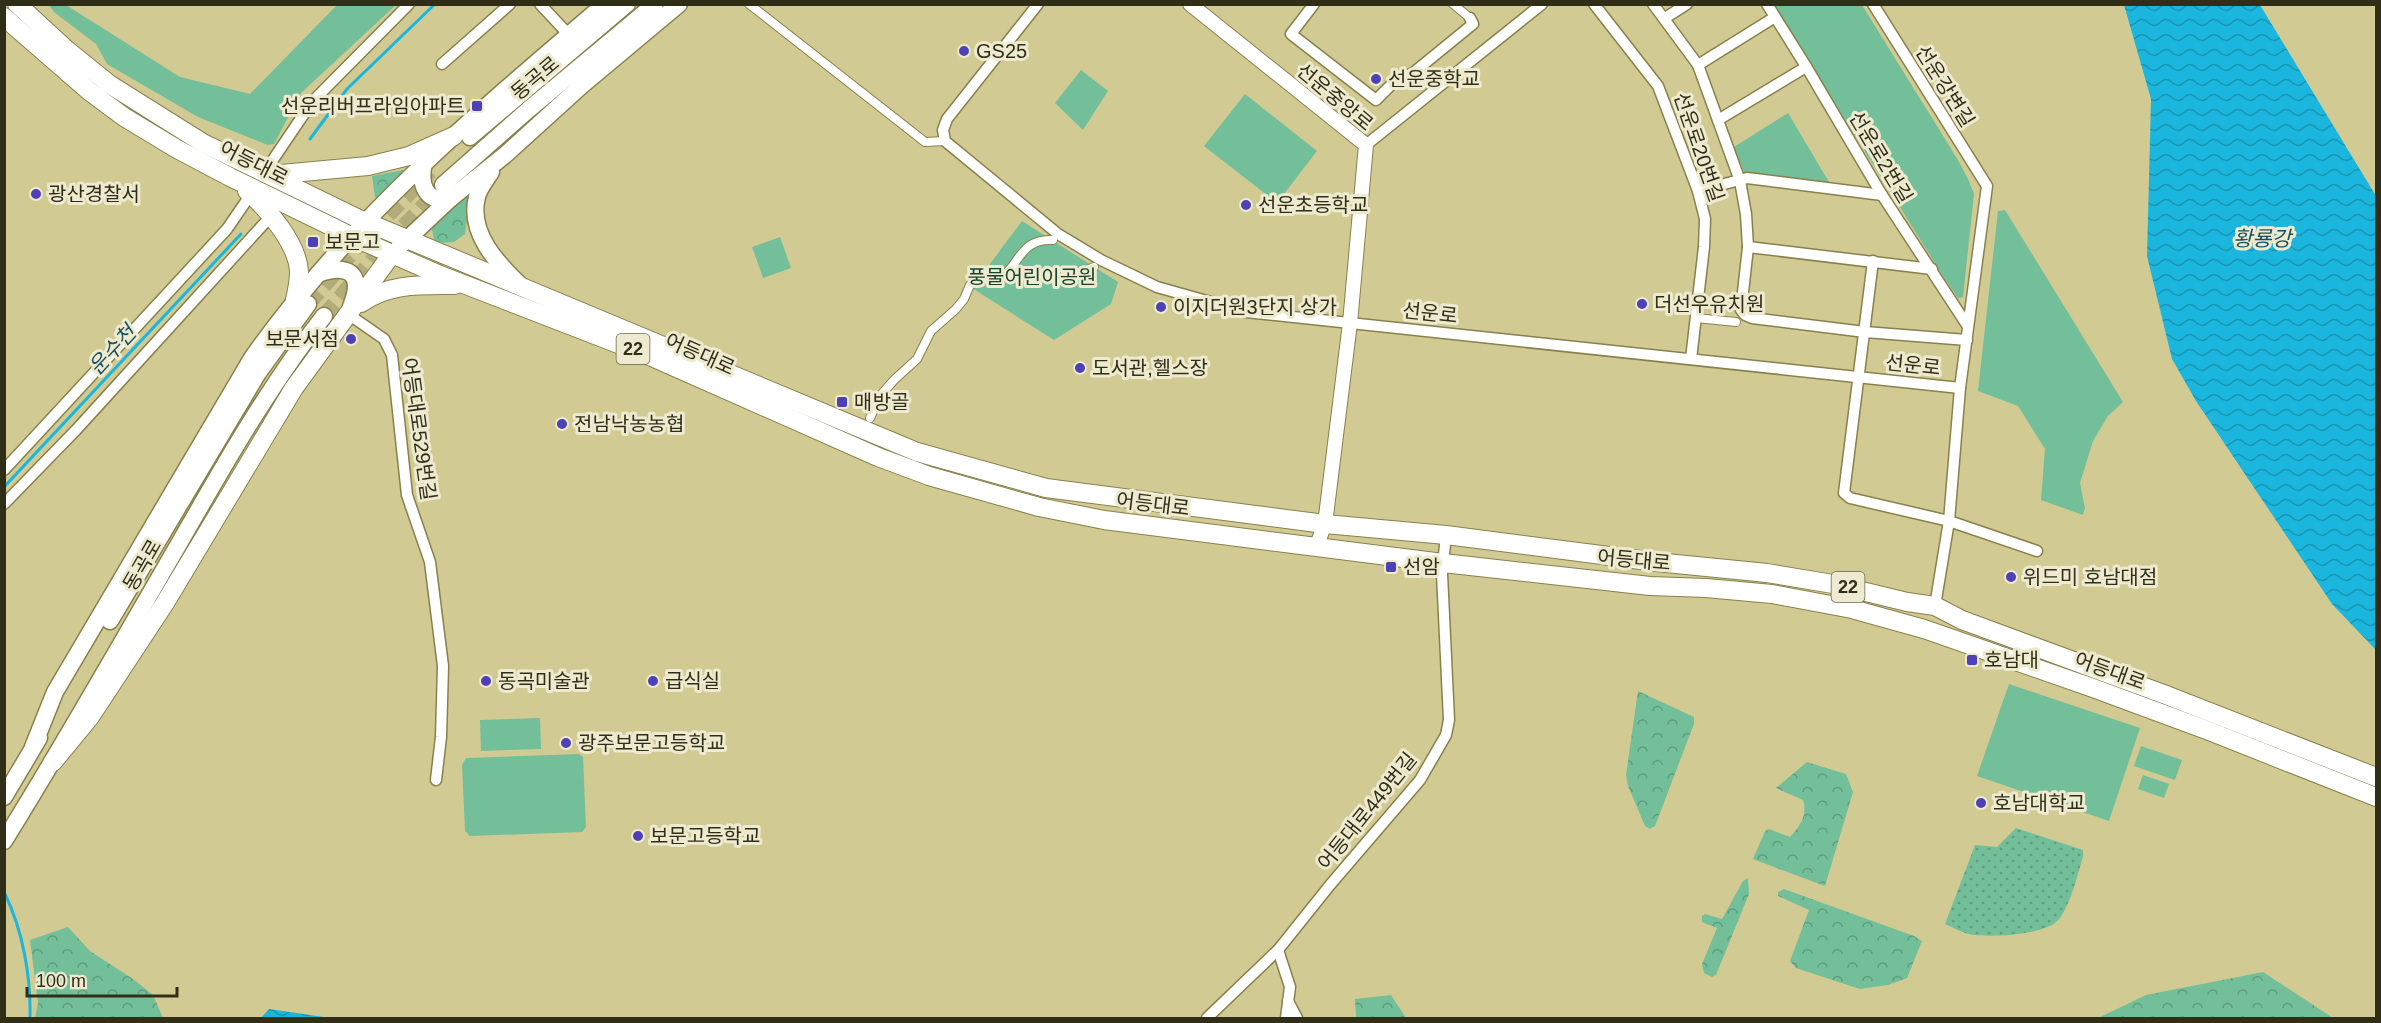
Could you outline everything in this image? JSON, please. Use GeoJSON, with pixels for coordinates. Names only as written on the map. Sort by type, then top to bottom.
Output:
{"type":"FeatureCollection","features":[{"type":"Feature","properties":{"kind":"main road"},"geometry":{"type":"LineString","coordinates":[[505,155],[437,199],[426,191],[421,178],[454,136],[605,4]]}},
{"type":"Feature","properties":{"kind":"main road","name":"동곡로"},"geometry":{"type":"LineString","coordinates":[[428,167],[627,4]]}},
{"type":"Feature","properties":{"kind":"main road","name":"동곡로"},"geometry":{"type":"LineString","coordinates":[[447,191],[528,110],[655,4]]}},
{"type":"Feature","properties":{"kind":"main road"},"geometry":{"type":"LineString","coordinates":[[524,289],[486,246],[476,219],[477,194],[505,155],[581,86],[679,4]]}},
{"type":"Feature","properties":{"kind":"main road","name":"어등대로"},"geometry":{"type":"LineString","coordinates":[[9,13],[67,50],[118,90],[203,143],[366,222],[917,452],[1046,488],[1325,524],[1446,535],[1656,562],[1767,573],[1833,584],[1907,602],[1935,606],[1962,620],[2166,694],[2376,777]]}},
{"type":"Feature","properties":{"kind":"main road","name":"어등대로"},"geometry":{"type":"LineString","coordinates":[[9,13],[89,91],[124,117],[230,177],[392,254],[652,357],[878,457],[929,476],[1039,507],[1104,520],[1443,563],[1650,586],[1772,594],[1852,609],[1924,629],[2093,688],[2205,729],[2376,797]]}},
{"type":"Feature","properties":{"kind":"main road"},"geometry":{"type":"LineString","coordinates":[[267,174],[368,166],[410,156],[454,136]]}},
{"type":"Feature","properties":{"kind":"main road"},"geometry":{"type":"LineString","coordinates":[[4,797],[33,747],[55,692],[252,358],[302,302],[316,275],[351,236],[428,167]]}},
{"type":"Feature","properties":{"kind":"main road"},"geometry":{"type":"LineString","coordinates":[[230,177],[251,194],[271,216],[291,244],[299,271],[302,302]]}},
{"type":"Feature","properties":{"kind":"main road"},"geometry":{"type":"LineString","coordinates":[[53,762],[90,717],[165,603],[294,388],[392,254],[447,191]]}},
{"type":"Feature","properties":{"kind":"main road"},"geometry":{"type":"LineString","coordinates":[[316,275],[335,268],[353,277],[356,287],[348,314]]}},
{"type":"Feature","properties":{"kind":"main road"},"geometry":{"type":"LineString","coordinates":[[348,314],[377,292],[389,288],[469,285]]}},
{"type":"Feature","properties":{"kind":"main road","name":"동곡로"},"geometry":{"type":"LineString","coordinates":[[4,841],[53,762],[218,477],[290,360],[324,316]]}},
{"type":"Feature","properties":{"kind":"street"},"geometry":{"type":"LineString","coordinates":[[267,174],[312,102],[409,4]]}},
{"type":"Feature","properties":{"kind":"street"},"geometry":{"type":"LineString","coordinates":[[442,64],[510,4]]}},
{"type":"Feature","properties":{"kind":"street"},"geometry":{"type":"LineString","coordinates":[[540,4],[569,34]]}},
{"type":"Feature","properties":{"kind":"street"},"geometry":{"type":"LineString","coordinates":[[749,4],[925,142],[945,141],[943,130],[947,119],[1038,4]]}},
{"type":"Feature","properties":{"kind":"street","name":"선운중앙로"},"geometry":{"type":"LineString","coordinates":[[1190,4],[1366,145],[1350,323],[1325,524],[1316,547]]}},
{"type":"Feature","properties":{"kind":"street"},"geometry":{"type":"LineString","coordinates":[[1314,4],[1291,34],[1376,100],[1396,80],[1413,73],[1473,24],[1470,18],[1453,4]]}},
{"type":"Feature","properties":{"kind":"street"},"geometry":{"type":"LineString","coordinates":[[1366,145],[1542,4]]}},
{"type":"Feature","properties":{"kind":"street","name":"선운로20번길"},"geometry":{"type":"LineString","coordinates":[[1594,4],[1658,86],[1698,191],[1705,219],[1690,359]]}},
{"type":"Feature","properties":{"kind":"street"},"geometry":{"type":"LineString","coordinates":[[1653,4],[1698,65],[1740,181],[1746,214],[1748,247],[1742,310],[1745,315],[1752,318],[1865,332],[1967,340]]}},
{"type":"Feature","properties":{"kind":"street"},"geometry":{"type":"LineString","coordinates":[[1665,18],[1688,4]]}},
{"type":"Feature","properties":{"kind":"street","name":"선운로2번길"},"geometry":{"type":"LineString","coordinates":[[1767,4],[1882,195],[1968,325]]}},
{"type":"Feature","properties":{"kind":"street","name":"선운강변길"},"geometry":{"type":"LineString","coordinates":[[1873,4],[1987,186],[1968,325]]}},
{"type":"Feature","properties":{"kind":"street"},"geometry":{"type":"LineString","coordinates":[[1698,65],[1775,17]]}},
{"type":"Feature","properties":{"kind":"street"},"geometry":{"type":"LineString","coordinates":[[1718,120],[1806,67]]}},
{"type":"Feature","properties":{"kind":"street","name":"선운로"},"geometry":{"type":"LineString","coordinates":[[945,141],[1058,234],[1101,260],[1157,287],[1246,312],[1960,388]]}},
{"type":"Feature","properties":{"kind":"street"},"geometry":{"type":"LineString","coordinates":[[1698,191],[1747,178],[1882,195]]}},
{"type":"Feature","properties":{"kind":"street"},"geometry":{"type":"LineString","coordinates":[[4,470],[227,229],[251,194]]}},
{"type":"Feature","properties":{"kind":"street"},"geometry":{"type":"LineString","coordinates":[[4,504],[76,430],[271,216]]}},
{"type":"Feature","properties":{"kind":"street"},"geometry":{"type":"LineString","coordinates":[[870,418],[880,396],[917,359],[931,331],[956,309],[964,299],[970,285],[980,280],[1003,277],[1025,247],[1036,242],[1053,240]]}},
{"type":"Feature","properties":{"kind":"street"},"geometry":{"type":"LineString","coordinates":[[1748,247],[1932,269]]}},
{"type":"Feature","properties":{"kind":"street"},"geometry":{"type":"LineString","coordinates":[[1873,261],[1844,493],[1853,500],[1949,521],[2037,551]]}},
{"type":"Feature","properties":{"kind":"street"},"geometry":{"type":"LineString","coordinates":[[1065,272],[1082,272],[1094,267]]}},
{"type":"Feature","properties":{"kind":"street","name":"어등대로529번길"},"geometry":{"type":"LineString","coordinates":[[348,314],[384,339],[392,355],[407,495],[430,562],[443,666],[441,737],[436,780]]}},
{"type":"Feature","properties":{"kind":"street"},"geometry":{"type":"LineString","coordinates":[[1696,318],[1736,322]]}},
{"type":"Feature","properties":{"kind":"street"},"geometry":{"type":"LineString","coordinates":[[1935,606],[1949,521],[1960,388],[1968,325]]}},
{"type":"Feature","properties":{"kind":"street","name":"어등대로449번길"},"geometry":{"type":"LineString","coordinates":[[1207,1018],[1278,950],[1420,780],[1446,735],[1449,720],[1443,563],[1446,535]]}},
{"type":"Feature","properties":{"kind":"street"},"geometry":{"type":"LineString","coordinates":[[1278,950],[1290,987],[1286,1018]]}},
{"type":"Feature","properties":{"kind":"street"},"geometry":{"type":"LineString","coordinates":[[1288,1001],[1297,1018]]}},
{"type":"Feature","properties":{"kind":"green space"},"geometry":{"type":"Polygon","coordinates":[[[49,5],[66,5],[180,77],[250,94],[337,5],[396,5],[301,93],[274,144],[268,145],[198,117],[107,64],[96,44],[54,12],[49,5]]]}},
{"type":"Feature","properties":{"kind":"green space"},"geometry":{"type":"Polygon","coordinates":[[[1773,5],[1862,5],[1958,160],[1974,194],[1963,297],[1958,298],[1945,279],[1773,5]]]}},
{"type":"Feature","properties":{"kind":"green space"},"geometry":{"type":"Polygon","coordinates":[[[1081,70],[1108,91],[1083,130],[1055,103],[1081,70]]]}},
{"type":"Feature","properties":{"kind":"green space"},"geometry":{"type":"Polygon","coordinates":[[[1245,94],[1317,151],[1277,203],[1204,146],[1245,94]]]}},
{"type":"Feature","properties":{"kind":"green space"},"geometry":{"type":"Polygon","coordinates":[[[1788,113],[1829,182],[1745,174],[1734,147],[1788,113]]]}},
{"type":"Feature","properties":{"kind":"green space"},"geometry":{"type":"Polygon","coordinates":[[[403,170],[399,184],[383,201],[375,197],[372,176],[403,170]]]}},
{"type":"Feature","properties":{"kind":"green space"},"geometry":{"type":"Polygon","coordinates":[[[471,185],[465,234],[454,242],[435,243],[431,226],[471,185]]]}},
{"type":"Feature","properties":{"kind":"green space"},"geometry":{"type":"Polygon","coordinates":[[[2005,210],[2123,402],[2108,416],[2093,441],[2080,483],[2085,508],[2083,515],[2041,500],[2045,449],[2018,406],[1978,391],[1998,211],[2005,210]]]}},
{"type":"Feature","properties":{"kind":"green space","name":"풍물어린이공원"},"geometry":{"type":"Polygon","coordinates":[[[1022,221],[1118,282],[1111,304],[1054,340],[972,288],[1022,221]]]}},
{"type":"Feature","properties":{"kind":"green space"},"geometry":{"type":"Polygon","coordinates":[[[780,237],[791,268],[763,278],[752,247],[780,237]]]}},
{"type":"Feature","properties":{"kind":"green space"},"geometry":{"type":"Polygon","coordinates":[[[2009,684],[2140,728],[2109,821],[1977,776],[2009,684]]]}},
{"type":"Feature","properties":{"kind":"green space"},"geometry":{"type":"Polygon","coordinates":[[[1638,691],[1694,717],[1694,724],[1655,826],[1650,829],[1645,826],[1628,786],[1626,775],[1638,691]]]}},
{"type":"Feature","properties":{"kind":"green space"},"geometry":{"type":"Polygon","coordinates":[[[540,718],[541,749],[481,751],[480,720],[540,718]]]}},
{"type":"Feature","properties":{"kind":"green space"},"geometry":{"type":"Polygon","coordinates":[[[2141,746],[2182,760],[2175,780],[2134,766],[2141,746]]]}},
{"type":"Feature","properties":{"kind":"green space"},"geometry":{"type":"Polygon","coordinates":[[[579,754],[583,757],[586,827],[582,832],[470,836],[465,831],[462,765],[466,758],[579,754]]]}},
{"type":"Feature","properties":{"kind":"green space"},"geometry":{"type":"Polygon","coordinates":[[[1807,762],[1846,774],[1853,792],[1825,886],[1753,859],[1765,831],[1769,829],[1790,837],[1800,824],[1804,815],[1803,800],[1776,788],[1807,762]]]}},
{"type":"Feature","properties":{"kind":"green space"},"geometry":{"type":"Polygon","coordinates":[[[2143,775],[2169,784],[2164,798],[2138,789],[2143,775]]]}},
{"type":"Feature","properties":{"kind":"green space"},"geometry":{"type":"Polygon","coordinates":[[[2016,828],[2083,850],[2074,888],[2060,918],[2045,928],[2007,935],[1971,934],[1945,924],[1975,845],[1997,847],[2016,828]]]}},
{"type":"Feature","properties":{"kind":"green space"},"geometry":{"type":"Polygon","coordinates":[[[1748,878],[1749,894],[1716,975],[1712,977],[1704,973],[1702,964],[1717,928],[1702,922],[1702,916],[1705,914],[1722,919],[1743,881],[1748,878]]]}},
{"type":"Feature","properties":{"kind":"green space"},"geometry":{"type":"Polygon","coordinates":[[[1784,889],[1914,936],[1922,941],[1907,978],[1888,985],[1860,989],[1796,968],[1790,961],[1809,910],[1778,896],[1778,892],[1784,889]]]}},
{"type":"Feature","properties":{"kind":"green space"},"geometry":{"type":"Polygon","coordinates":[[[68,927],[90,951],[153,995],[163,1018],[35,1018],[38,1003],[30,940],[68,927]]]}},
{"type":"Feature","properties":{"kind":"green space"},"geometry":{"type":"Polygon","coordinates":[[[2263,972],[2333,1018],[2098,1018],[2146,995],[2263,972]]]}},
{"type":"Feature","properties":{"kind":"green space"},"geometry":{"type":"Polygon","coordinates":[[[1391,995],[1406,1018],[1356,1018],[1355,999],[1391,995]]]}},
{"type":"Feature","properties":{"kind":"water","name":"황룡강"},"geometry":{"type":"Polygon","coordinates":[[[2124,5],[2260,5],[2376,196],[2376,650],[2332,604],[2196,401],[2172,359],[2147,256],[2151,99],[2124,5]]]}},
{"type":"Feature","properties":{"kind":"water"},"geometry":{"type":"Polygon","coordinates":[[[269,1009],[331,1018],[261,1018],[269,1009]]]}},
{"type":"Feature","properties":{"kind":"waterway","name":"운수천"},"geometry":{"type":"LineString","coordinates":[[310,139],[347,89],[435,4]]}},
{"type":"Feature","properties":{"kind":"waterway","name":"운수천"},"geometry":{"type":"LineString","coordinates":[[4,487],[241,234]]}},
{"type":"Feature","properties":{"kind":"waterway"},"geometry":{"type":"LineString","coordinates":[[4,892],[21,938],[29,986],[30,1018]]}},
{"type":"Feature","properties":{"kind":"tunnel"},"geometry":{"type":"LineString","coordinates":[[308,304],[354,250],[430,171]]}},
{"type":"Feature","properties":{"kind":"tunnel"},"geometry":{"type":"LineString","coordinates":[[324,316],[384,247],[441,188]]}},
{"type":"Feature","properties":{"kind":"place","name":"GS25"},"geometry":{"type":"Point","coordinates":[964,51]}},
{"type":"Feature","properties":{"kind":"place","name":"선운중학교"},"geometry":{"type":"Point","coordinates":[1376,79]}},
{"type":"Feature","properties":{"kind":"place","name":"선운리버프라임아파트"},"geometry":{"type":"Point","coordinates":[477,106]}},
{"type":"Feature","properties":{"kind":"place","name":"광산경찰서"},"geometry":{"type":"Point","coordinates":[36,194]}},
{"type":"Feature","properties":{"kind":"place","name":"선운초등학교"},"geometry":{"type":"Point","coordinates":[1246,205]}},
{"type":"Feature","properties":{"kind":"place","name":"보문고"},"geometry":{"type":"Point","coordinates":[313,242]}},
{"type":"Feature","properties":{"kind":"place","name":"더선우유치원"},"geometry":{"type":"Point","coordinates":[1642,304]}},
{"type":"Feature","properties":{"kind":"place","name":"이지더원3단지 상가"},"geometry":{"type":"Point","coordinates":[1161,307]}},
{"type":"Feature","properties":{"kind":"place","name":"보문서점"},"geometry":{"type":"Point","coordinates":[351,339]}},
{"type":"Feature","properties":{"kind":"place","name":"도서관,헬스장"},"geometry":{"type":"Point","coordinates":[1080,368]}},
{"type":"Feature","properties":{"kind":"place","name":"매방골"},"geometry":{"type":"Point","coordinates":[842,402]}},
{"type":"Feature","properties":{"kind":"place","name":"전남낙농농협"},"geometry":{"type":"Point","coordinates":[562,424]}},
{"type":"Feature","properties":{"kind":"place","name":"선암"},"geometry":{"type":"Point","coordinates":[1391,567]}},
{"type":"Feature","properties":{"kind":"place","name":"위드미 호남대점"},"geometry":{"type":"Point","coordinates":[2011,577]}},
{"type":"Feature","properties":{"kind":"place","name":"호남대"},"geometry":{"type":"Point","coordinates":[1972,660]}},
{"type":"Feature","properties":{"kind":"place","name":"동곡미술관"},"geometry":{"type":"Point","coordinates":[486,681]}},
{"type":"Feature","properties":{"kind":"place","name":"급식실"},"geometry":{"type":"Point","coordinates":[653,681]}},
{"type":"Feature","properties":{"kind":"place","name":"광주보문고등학교"},"geometry":{"type":"Point","coordinates":[566,743]}},
{"type":"Feature","properties":{"kind":"place","name":"호남대학교"},"geometry":{"type":"Point","coordinates":[1981,803]}},
{"type":"Feature","properties":{"kind":"place","name":"보문고등학교"},"geometry":{"type":"Point","coordinates":[638,836]}}]}
